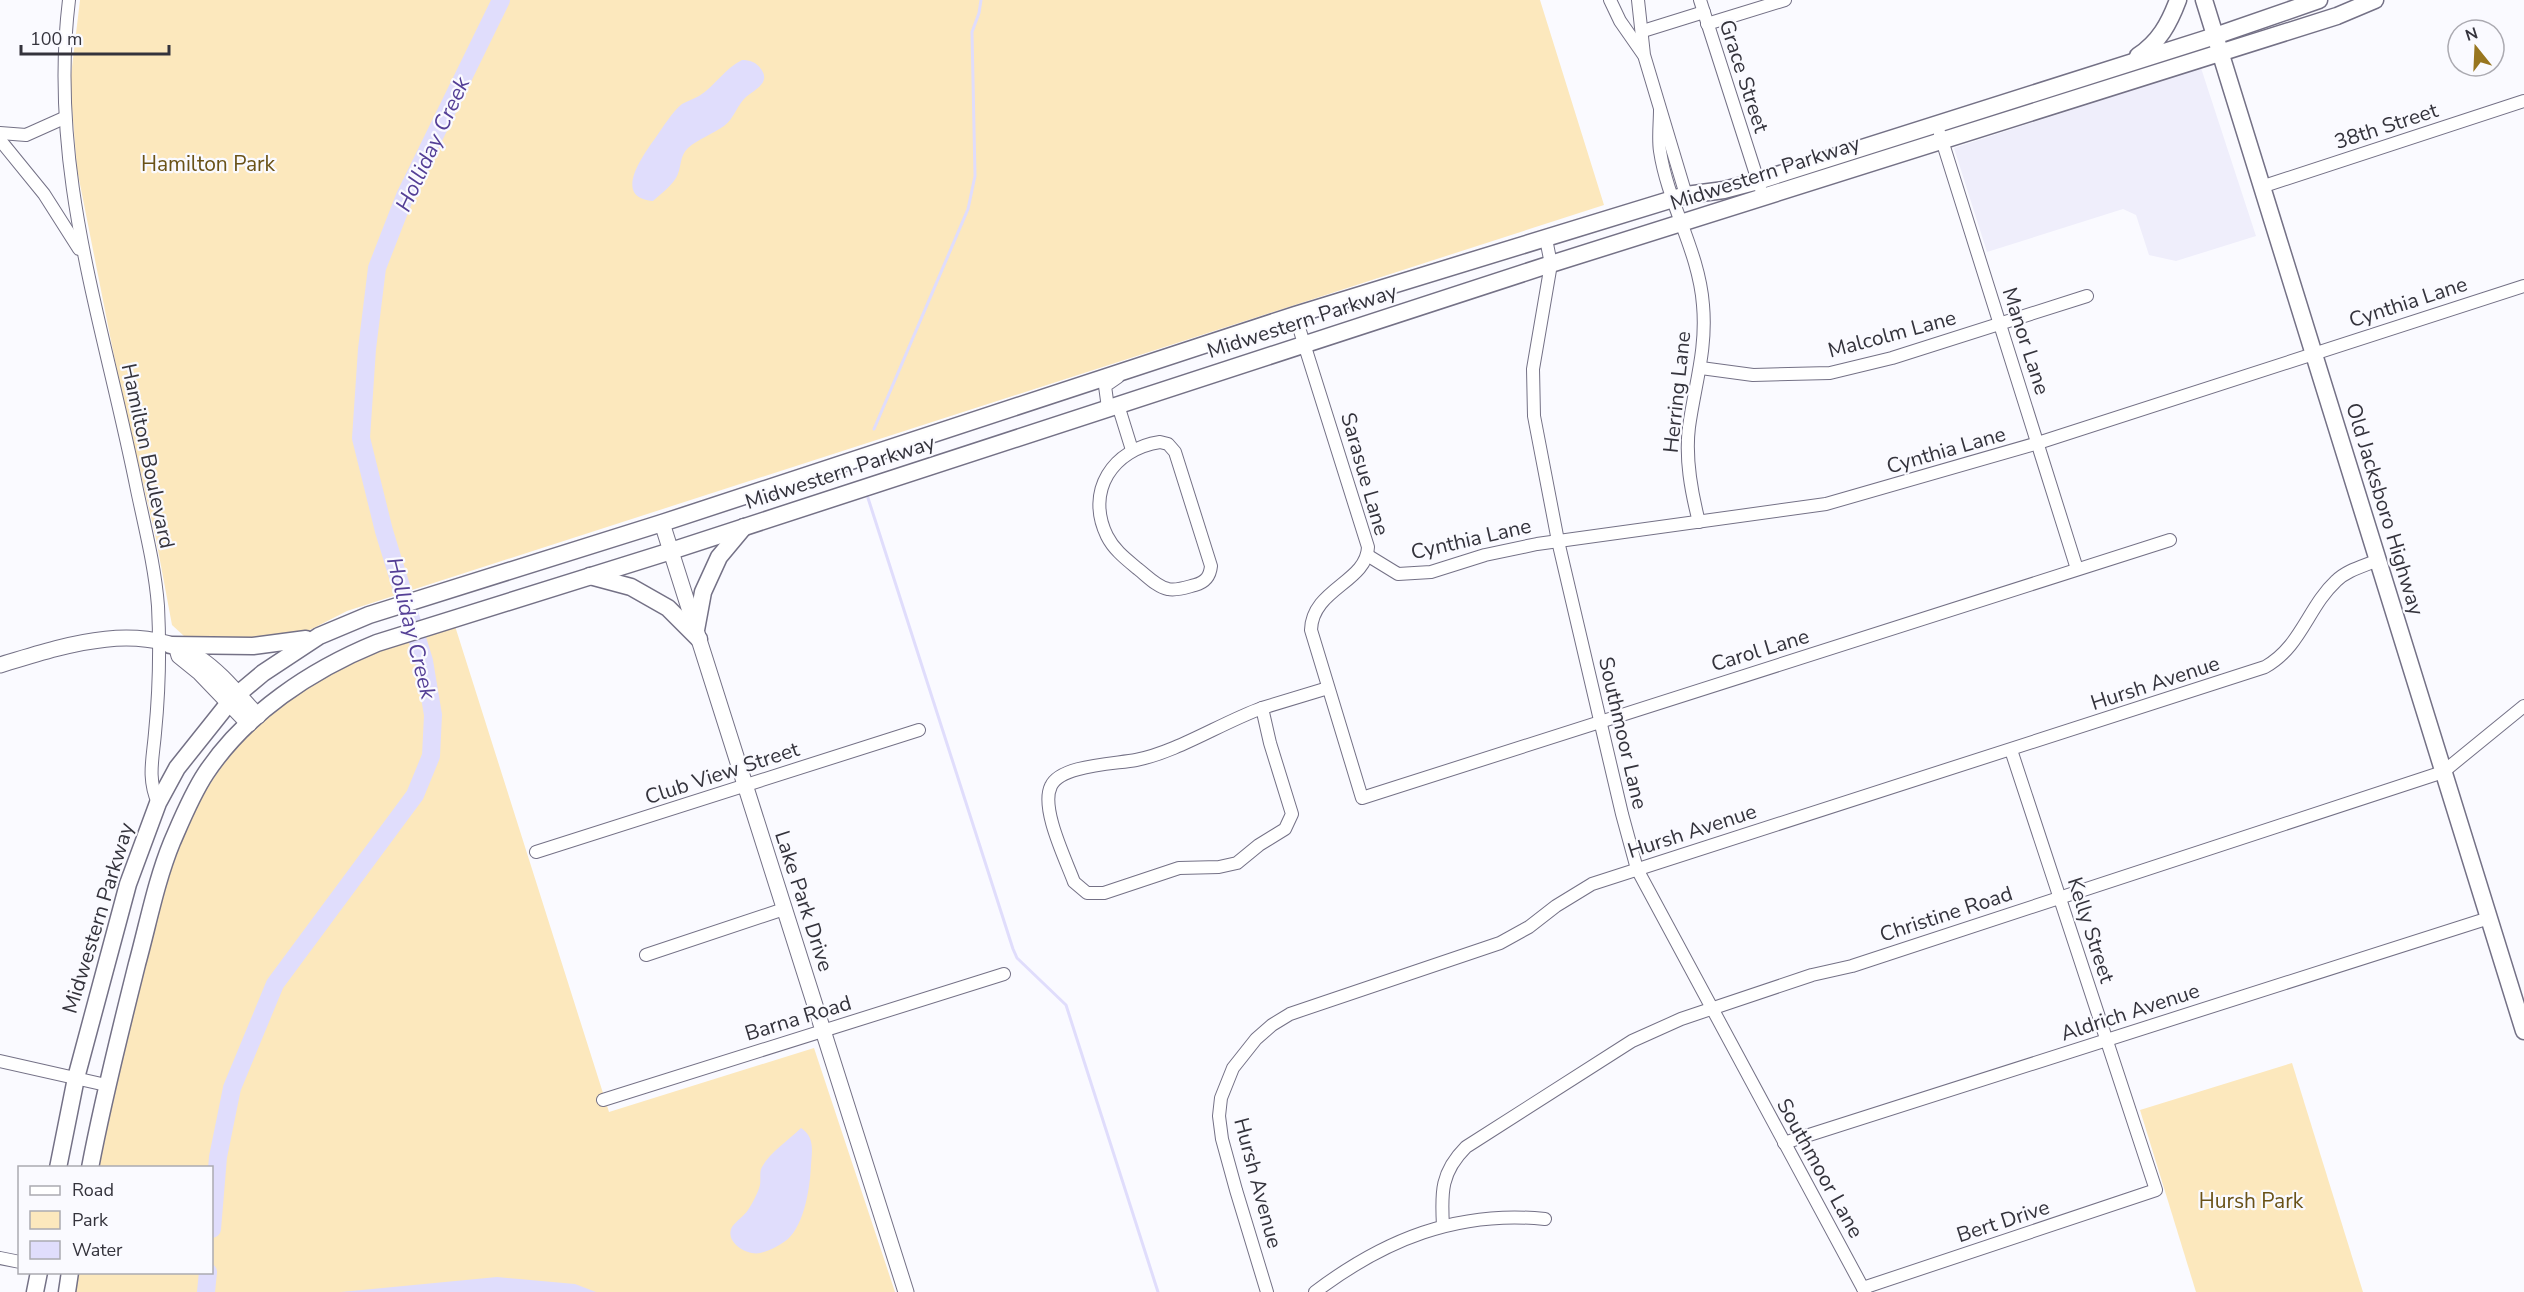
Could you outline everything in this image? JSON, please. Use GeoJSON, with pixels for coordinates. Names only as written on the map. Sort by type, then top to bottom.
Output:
{"type":"FeatureCollection","features":[{"type":"Feature","properties":{"kind":"main road"},"geometry":{"type":"LineString","coordinates":[[2126,64],[2150,49],[2167,27],[2178,0]]}},
{"type":"Feature","properties":{"kind":"main road","name":"Old Jacksboro Highway"},"geometry":{"type":"LineString","coordinates":[[2204,0],[2524,1031]]}},
{"type":"Feature","properties":{"kind":"main road","name":"Midwestern Parkway"},"geometry":{"type":"LineString","coordinates":[[90,1166],[106,1085],[156,891],[171,844],[206,774],[253,720],[286,692],[324,668],[377,643],[671,551],[1681,223],[1761,189],[1937,124],[2215,36],[2319,0]]}},
{"type":"Feature","properties":{"kind":"main road","name":"Midwestern Parkway"},"geometry":{"type":"LineString","coordinates":[[58,1166],[76,1078],[128,884],[158,803],[183,759],[234,698],[263,673],[319,636],[369,615],[662,523],[1295,315],[1679,197],[1724,190],[1761,189],[1942,141],[2337,16],[2375,0]]}},
{"type":"Feature","properties":{"kind":"main road"},"geometry":{"type":"LineString","coordinates":[[697,634],[703,592],[719,557],[744,527]]}},
{"type":"Feature","properties":{"kind":"main road"},"geometry":{"type":"LineString","coordinates":[[589,576],[631,587],[668,608],[697,634]]}},
{"type":"Feature","properties":{"kind":"main road"},"geometry":{"type":"LineString","coordinates":[[168,645],[253,646],[285,644],[319,636]]}},
{"type":"Feature","properties":{"kind":"main road"},"geometry":{"type":"LineString","coordinates":[[35,1292],[39,1274]]}},
{"type":"Feature","properties":{"kind":"main road"},"geometry":{"type":"LineString","coordinates":[[66,1292],[70,1274]]}},
{"type":"Feature","properties":{"kind":"street","name":"Hamilton Boulevard"},"geometry":{"type":"LineString","coordinates":[[69,0],[64,42],[64,118],[72,195],[125,430],[158,605],[168,645],[150,774],[152,790],[158,803]]}},
{"type":"Feature","properties":{"kind":"street"},"geometry":{"type":"LineString","coordinates":[[1610,0],[1620,21],[1644,56]]}},
{"type":"Feature","properties":{"kind":"street"},"geometry":{"type":"LineString","coordinates":[[1638,0],[1644,56]]}},
{"type":"Feature","properties":{"kind":"street"},"geometry":{"type":"LineString","coordinates":[[1643,31],[1704,12],[1785,0]]}},
{"type":"Feature","properties":{"kind":"street","name":"Grace Street"},"geometry":{"type":"LineString","coordinates":[[1704,12],[1761,189]]}},
{"type":"Feature","properties":{"kind":"street","name":"Herring Lane"},"geometry":{"type":"LineString","coordinates":[[1644,56],[1660,110],[1679,197],[1681,223],[1696,266],[1703,302],[1705,331],[1688,441],[1690,484],[1699,522]]}},
{"type":"Feature","properties":{"kind":"street","name":"38th Street"},"geometry":{"type":"LineString","coordinates":[[2261,187],[2524,101]]}},
{"type":"Feature","properties":{"kind":"street"},"geometry":{"type":"LineString","coordinates":[[0,133],[27,135],[64,118]]}},
{"type":"Feature","properties":{"kind":"street","name":"Manor Lane"},"geometry":{"type":"LineString","coordinates":[[1937,124],[2077,569]]}},
{"type":"Feature","properties":{"kind":"street"},"geometry":{"type":"LineString","coordinates":[[0,140],[44,194],[86,260]]}},
{"type":"Feature","properties":{"kind":"street","name":"Southmoor Lane"},"geometry":{"type":"LineString","coordinates":[[1546,239],[1551,264],[1533,369],[1534,416],[1558,541],[1637,869],[1864,1290]]}},
{"type":"Feature","properties":{"kind":"street","name":"Cynthia Lane"},"geometry":{"type":"LineString","coordinates":[[1367,555],[1398,574],[1431,572],[1506,549],[1826,504],[2038,443],[2524,286]]}},
{"type":"Feature","properties":{"kind":"street","name":"Malcolm Lane"},"geometry":{"type":"LineString","coordinates":[[1701,368],[1753,375],[1830,373],[1892,358],[2087,296]]}},
{"type":"Feature","properties":{"kind":"street","name":"Sarasue Lane"},"geometry":{"type":"LineString","coordinates":[[1295,315],[1365,537],[1367,555],[1358,569],[1320,603],[1311,621],[1312,637],[1362,798]]}},
{"type":"Feature","properties":{"kind":"street"},"geometry":{"type":"LineString","coordinates":[[1132,450],[1105,386],[1113,380],[1163,358]]}},
{"type":"Feature","properties":{"kind":"street"},"geometry":{"type":"LineString","coordinates":[[1160,442],[1168,444],[1175,452],[1211,566],[1207,580],[1200,584],[1178,589],[1159,586],[1117,552],[1108,537],[1102,523],[1101,491],[1112,468],[1132,450],[1160,442]]}},
{"type":"Feature","properties":{"kind":"street","name":"Lake Park Drive"},"geometry":{"type":"LineString","coordinates":[[662,523],[906,1292]]}},
{"type":"Feature","properties":{"kind":"street","name":"Carol Lane"},"geometry":{"type":"LineString","coordinates":[[1362,798],[2170,540]]}},
{"type":"Feature","properties":{"kind":"street","name":"Hursh Avenue"},"geometry":{"type":"LineString","coordinates":[[1267,1292],[1222,1139],[1220,1116],[1221,1098],[1233,1068],[1256,1039],[1272,1025],[1290,1014],[1500,943],[1529,927],[1592,884],[2265,667],[2287,652],[2302,633],[2325,592],[2337,579],[2378,560]]}},
{"type":"Feature","properties":{"kind":"street"},"geometry":{"type":"LineString","coordinates":[[0,665],[54,648],[96,640],[118,639],[168,645],[186,650],[202,659],[253,720]]}},
{"type":"Feature","properties":{"kind":"street"},"geometry":{"type":"LineString","coordinates":[[1262,708],[1292,814],[1285,829],[1236,863],[1179,868],[1104,893],[1087,893],[1074,882],[1053,823],[1049,793],[1055,780],[1085,767],[1148,758],[1236,717],[1262,708],[1328,688]]}},
{"type":"Feature","properties":{"kind":"street","name":"Christine Road"},"geometry":{"type":"LineString","coordinates":[[1443,1226],[1441,1200],[1446,1174],[1456,1157],[1466,1147],[1632,1041],[1680,1019],[1712,1008],[1812,975],[1851,966],[2443,772],[2524,706]]}},
{"type":"Feature","properties":{"kind":"street","name":"Club View Street"},"geometry":{"type":"LineString","coordinates":[[536,852],[919,730]]}},
{"type":"Feature","properties":{"kind":"street","name":"Kelly Street"},"geometry":{"type":"LineString","coordinates":[[2011,750],[2156,1190]]}},
{"type":"Feature","properties":{"kind":"street"},"geometry":{"type":"LineString","coordinates":[[646,955],[784,909]]}},
{"type":"Feature","properties":{"kind":"street","name":"Aldrich Avenue"},"geometry":{"type":"LineString","coordinates":[[1784,1143],[2489,918]]}},
{"type":"Feature","properties":{"kind":"street","name":"Barna Road"},"geometry":{"type":"LineString","coordinates":[[603,1100],[1004,974]]}},
{"type":"Feature","properties":{"kind":"street"},"geometry":{"type":"LineString","coordinates":[[0,1061],[106,1085]]}},
{"type":"Feature","properties":{"kind":"street","name":"Bert Drive"},"geometry":{"type":"LineString","coordinates":[[1864,1290],[2156,1190]]}},
{"type":"Feature","properties":{"kind":"street"},"geometry":{"type":"LineString","coordinates":[[1315,1292],[1369,1254],[1443,1226],[1500,1217],[1545,1220]]}},
{"type":"Feature","properties":{"kind":"street"},"geometry":{"type":"LineString","coordinates":[[0,1258],[18,1262]]}},
{"type":"Feature","properties":{"kind":"shaded area"},"geometry":{"type":"Polygon","coordinates":[[[2201,68],[2256,236],[2176,261],[2149,255],[2136,215],[2123,209],[1987,252],[1954,148],[2201,68]]]}},
{"type":"Feature","properties":{"kind":"green space","name":"Hamilton Park"},"geometry":{"type":"Polygon","coordinates":[[[80,0],[1540,0],[1604,205],[347,611],[296,637],[221,640],[184,636],[172,625],[156,539],[118,376],[77,169],[70,84],[80,0]]]}},
{"type":"Feature","properties":{"kind":"green space"},"geometry":{"type":"Polygon","coordinates":[[[455,626],[609,1112],[814,1048],[895,1292],[71,1292],[75,1274],[213,1274],[213,1166],[95,1166],[103,1126],[169,871],[194,808],[228,757],[260,722],[292,695],[366,654],[455,626]]]}},
{"type":"Feature","properties":{"kind":"green space","name":"Hursh Park"},"geometry":{"type":"Polygon","coordinates":[[[2292,1063],[2363,1292],[2196,1292],[2140,1110],[2292,1063]]]}},
{"type":"Feature","properties":{"kind":"water"},"geometry":{"type":"Polygon","coordinates":[[[742,60],[753,62],[761,69],[764,78],[761,85],[743,100],[727,123],[688,148],[683,155],[676,178],[666,190],[653,201],[641,198],[634,192],[632,184],[634,174],[668,119],[682,104],[705,92],[742,60]]]}},
{"type":"Feature","properties":{"kind":"water"},"geometry":{"type":"Polygon","coordinates":[[[801,1128],[811,1140],[812,1150],[808,1194],[799,1224],[788,1239],[775,1248],[760,1253],[743,1250],[731,1238],[732,1227],[755,1198],[760,1185],[761,1169],[765,1162],[801,1128]]]}},
{"type":"Feature","properties":{"kind":"water"},"geometry":{"type":"Polygon","coordinates":[[[497,1277],[575,1284],[596,1292],[341,1292],[497,1277]]]}},
{"type":"Feature","properties":{"kind":"waterway","name":"Holliday Creek"},"geometry":{"type":"LineString","coordinates":[[213,1217],[218,1157],[232,1088],[275,984],[415,795],[431,756],[433,715],[424,661],[384,531],[361,438],[367,349],[377,268],[405,196],[501,0]]}},
{"type":"Feature","properties":{"kind":"waterway"},"geometry":{"type":"LineString","coordinates":[[874,429],[968,209],[975,176],[972,32],[981,0]]}},
{"type":"Feature","properties":{"kind":"waterway"},"geometry":{"type":"LineString","coordinates":[[868,498],[1013,949],[1017,958],[1066,1005],[1158,1292]]}},
{"type":"Feature","properties":{"kind":"waterway","name":"Holliday Creek"},"geometry":{"type":"LineString","coordinates":[[206,1292],[208,1274]]}}]}
